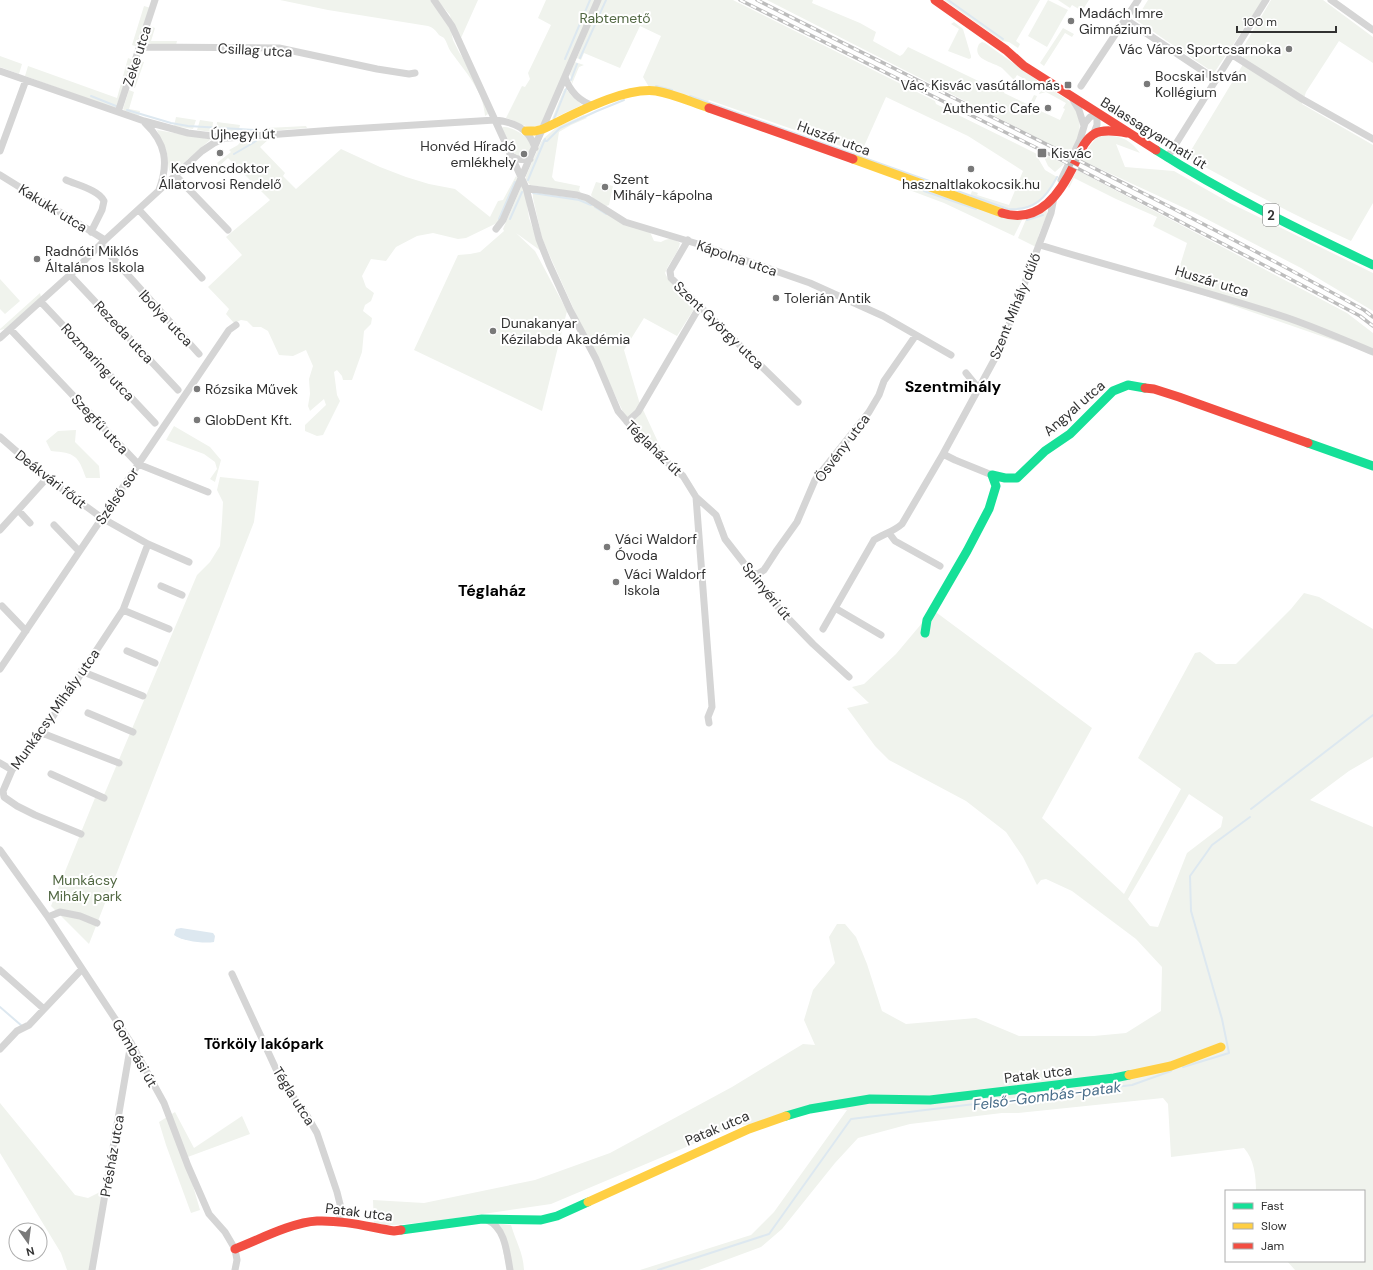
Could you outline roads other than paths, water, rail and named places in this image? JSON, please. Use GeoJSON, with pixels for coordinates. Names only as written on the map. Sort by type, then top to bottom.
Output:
{"type":"FeatureCollection","features":[{"type":"Feature","properties":{"kind":"street","name":"Zeke utca"},"geometry":{"type":"LineString","coordinates":[[118,112],[156,0]]}},
{"type":"Feature","properties":{"kind":"street"},"geometry":{"type":"LineString","coordinates":[[434,0],[452,26],[526,188]]}},
{"type":"Feature","properties":{"kind":"street"},"geometry":{"type":"LineString","coordinates":[[496,229],[503,220],[522,178],[598,0]]}},
{"type":"Feature","properties":{"kind":"street","name":"Balassagyarmati út"},"geometry":{"type":"LineString","coordinates":[[935,0],[1006,50],[1024,66],[1097,114],[1203,180],[1302,232],[1373,265]]}},
{"type":"Feature","properties":{"kind":"street"},"geometry":{"type":"LineString","coordinates":[[1081,86],[1138,0]]}},
{"type":"Feature","properties":{"kind":"street"},"geometry":{"type":"LineString","coordinates":[[1331,0],[1373,30]]}},
{"type":"Feature","properties":{"kind":"street"},"geometry":{"type":"LineString","coordinates":[[1167,158],[1264,2]]}},
{"type":"Feature","properties":{"kind":"street"},"geometry":{"type":"LineString","coordinates":[[1125,19],[1215,79]]}},
{"type":"Feature","properties":{"kind":"street","name":"Csillag utca"},"geometry":{"type":"LineString","coordinates":[[141,47],[279,48],[377,69],[409,74],[415,73]]}},
{"type":"Feature","properties":{"kind":"street"},"geometry":{"type":"LineString","coordinates":[[1231,54],[1302,99],[1373,139]]}},
{"type":"Feature","properties":{"kind":"street","name":"Újhegyi út"},"geometry":{"type":"LineString","coordinates":[[0,70],[166,128],[188,133],[228,138],[495,120],[510,123],[526,131]]}},
{"type":"Feature","properties":{"kind":"street"},"geometry":{"type":"LineString","coordinates":[[566,76],[568,85],[573,93],[587,104],[594,106]]}},
{"type":"Feature","properties":{"kind":"street"},"geometry":{"type":"LineString","coordinates":[[0,151],[26,80]]}},
{"type":"Feature","properties":{"kind":"street","name":"Huszár utca"},"geometry":{"type":"LineString","coordinates":[[526,131],[543,129],[594,106],[626,94],[650,91],[670,94],[1009,215],[1024,215],[1036,212],[1045,206],[1066,181],[1083,148],[1093,135],[1097,125],[1097,114]]}},
{"type":"Feature","properties":{"kind":"street"},"geometry":{"type":"LineString","coordinates":[[1069,95],[1079,110],[1084,126]]}},
{"type":"Feature","properties":{"kind":"street"},"geometry":{"type":"LineString","coordinates":[[1056,194],[1080,140],[1084,126],[1088,120],[1097,114]]}},
{"type":"Feature","properties":{"kind":"street"},"geometry":{"type":"LineString","coordinates":[[144,121],[160,140],[164,152],[164,171],[159,191]]}},
{"type":"Feature","properties":{"kind":"street"},"geometry":{"type":"LineString","coordinates":[[526,131],[533,140],[535,148]]}},
{"type":"Feature","properties":{"kind":"street"},"geometry":{"type":"LineString","coordinates":[[1093,135],[1106,131],[1127,133]]}},
{"type":"Feature","properties":{"kind":"street"},"geometry":{"type":"LineString","coordinates":[[0,338],[41,302],[207,147],[228,138]]}},
{"type":"Feature","properties":{"kind":"street"},"geometry":{"type":"LineString","coordinates":[[510,155],[517,159],[530,159]]}},
{"type":"Feature","properties":{"kind":"street","name":"Kakukk utca"},"geometry":{"type":"LineString","coordinates":[[0,175],[91,232],[103,243]]}},
{"type":"Feature","properties":{"kind":"street"},"geometry":{"type":"LineString","coordinates":[[176,176],[228,230]]}},
{"type":"Feature","properties":{"kind":"street"},"geometry":{"type":"LineString","coordinates":[[66,180],[102,196],[104,201],[102,210],[91,232]]}},
{"type":"Feature","properties":{"kind":"street","name":"Kápolna utca"},"geometry":{"type":"LineString","coordinates":[[526,188],[577,195],[587,198],[625,222],[688,240],[816,286],[883,316],[951,355]]}},
{"type":"Feature","properties":{"kind":"street","name":"Téglaház út"},"geometry":{"type":"LineString","coordinates":[[526,188],[539,239],[549,264],[570,310],[596,359],[618,412],[646,444],[683,476],[696,497],[712,707],[708,717],[708,723]]}},
{"type":"Feature","properties":{"kind":"street","name":"Szent Mihály dűlő"},"geometry":{"type":"LineString","coordinates":[[823,629],[874,540],[896,530],[902,524],[944,454],[979,389],[999,351],[1040,245],[1056,194]]}},
{"type":"Feature","properties":{"kind":"street"},"geometry":{"type":"LineString","coordinates":[[139,210],[202,278]]}},
{"type":"Feature","properties":{"kind":"street","name":"Szent György utca"},"geometry":{"type":"LineString","coordinates":[[688,240],[670,271],[671,278],[798,402]]}},
{"type":"Feature","properties":{"kind":"street","name":"Ibolya utca"},"geometry":{"type":"LineString","coordinates":[[103,243],[199,354]]}},
{"type":"Feature","properties":{"kind":"street","name":"Huszár utca"},"geometry":{"type":"LineString","coordinates":[[1040,245],[1286,318],[1373,352]]}},
{"type":"Feature","properties":{"kind":"street","name":"Rezeda utca"},"geometry":{"type":"LineString","coordinates":[[70,275],[178,390]]}},
{"type":"Feature","properties":{"kind":"street","name":"Rozmaring utca"},"geometry":{"type":"LineString","coordinates":[[41,302],[155,423]]}},
{"type":"Feature","properties":{"kind":"street"},"geometry":{"type":"LineString","coordinates":[[627,422],[638,412],[700,306]]}},
{"type":"Feature","properties":{"kind":"street","name":"Szélső sor"},"geometry":{"type":"LineString","coordinates":[[0,667],[26,631],[229,330],[236,325]]}},
{"type":"Feature","properties":{"kind":"street","name":"Szegfű utca"},"geometry":{"type":"LineString","coordinates":[[10,329],[138,464],[208,492]]}},
{"type":"Feature","properties":{"kind":"street","name":"Ösvény utca"},"geometry":{"type":"LineString","coordinates":[[752,573],[758,574],[764,570],[798,522],[815,480],[869,412],[879,395],[884,381],[916,335]]}},
{"type":"Feature","properties":{"kind":"street"},"geometry":{"type":"LineString","coordinates":[[966,373],[979,389]]}},
{"type":"Feature","properties":{"kind":"street","name":"Angyal utca"},"geometry":{"type":"LineString","coordinates":[[992,475],[1005,478],[1017,478],[1046,451],[1070,434],[1113,391],[1128,385],[1154,389],[1179,397],[1373,466]]}},
{"type":"Feature","properties":{"kind":"street","name":"Deákvári főút"},"geometry":{"type":"LineString","coordinates":[[0,437],[47,478],[102,518],[148,544],[189,562]]}},
{"type":"Feature","properties":{"kind":"street"},"geometry":{"type":"LineString","coordinates":[[925,632],[927,620],[934,606],[967,551],[989,509],[996,486],[992,475],[944,454]]}},
{"type":"Feature","properties":{"kind":"street"},"geometry":{"type":"LineString","coordinates":[[0,530],[47,478]]}},
{"type":"Feature","properties":{"kind":"street","name":"Spinyéri út"},"geometry":{"type":"LineString","coordinates":[[696,497],[716,515],[725,538],[782,612],[813,644],[849,677]]}},
{"type":"Feature","properties":{"kind":"street"},"geometry":{"type":"LineString","coordinates":[[18,510],[30,523]]}},
{"type":"Feature","properties":{"kind":"street"},"geometry":{"type":"LineString","coordinates":[[54,525],[79,551]]}},
{"type":"Feature","properties":{"kind":"street"},"geometry":{"type":"LineString","coordinates":[[889,533],[895,541],[940,566]]}},
{"type":"Feature","properties":{"kind":"street","name":"Munkácsy Mihály utca"},"geometry":{"type":"LineString","coordinates":[[81,834],[18,806],[4,798],[3,791],[12,770],[42,733],[81,671],[123,610],[148,544]]}},
{"type":"Feature","properties":{"kind":"street"},"geometry":{"type":"LineString","coordinates":[[161,586],[182,595]]}},
{"type":"Feature","properties":{"kind":"street"},"geometry":{"type":"LineString","coordinates":[[2,606],[26,631]]}},
{"type":"Feature","properties":{"kind":"street"},"geometry":{"type":"LineString","coordinates":[[835,608],[881,635]]}},
{"type":"Feature","properties":{"kind":"street"},"geometry":{"type":"LineString","coordinates":[[123,610],[169,629]]}},
{"type":"Feature","properties":{"kind":"street"},"geometry":{"type":"LineString","coordinates":[[127,652],[155,663]]}},
{"type":"Feature","properties":{"kind":"street"},"geometry":{"type":"LineString","coordinates":[[81,671],[142,696]]}},
{"type":"Feature","properties":{"kind":"street"},"geometry":{"type":"LineString","coordinates":[[88,713],[133,732]]}},
{"type":"Feature","properties":{"kind":"street"},"geometry":{"type":"LineString","coordinates":[[42,733],[119,763]]}},
{"type":"Feature","properties":{"kind":"street"},"geometry":{"type":"LineString","coordinates":[[0,763],[12,770]]}},
{"type":"Feature","properties":{"kind":"street"},"geometry":{"type":"LineString","coordinates":[[51,774],[104,798]]}},
{"type":"Feature","properties":{"kind":"street","name":"Gombási út"},"geometry":{"type":"LineString","coordinates":[[1,852],[48,917],[131,1043],[164,1103],[188,1166],[209,1214],[225,1232],[235,1249],[237,1260],[235,1270]]}},
{"type":"Feature","properties":{"kind":"street"},"geometry":{"type":"LineString","coordinates":[[48,917],[60,912],[80,916],[97,923]]}},
{"type":"Feature","properties":{"kind":"street"},"geometry":{"type":"LineString","coordinates":[[0,1049],[17,1031],[29,1025],[82,969]]}},
{"type":"Feature","properties":{"kind":"street"},"geometry":{"type":"LineString","coordinates":[[0,970],[44,1009]]}},
{"type":"Feature","properties":{"kind":"street","name":"Tégla utca"},"geometry":{"type":"LineString","coordinates":[[232,974],[282,1082],[306,1114],[317,1133],[337,1192],[342,1212],[338,1222]]}},
{"type":"Feature","properties":{"kind":"street","name":"Présház utca"},"geometry":{"type":"LineString","coordinates":[[92,1270],[131,1043]]}},
{"type":"Feature","properties":{"kind":"street","name":"Patak utca"},"geometry":{"type":"LineString","coordinates":[[235,1249],[290,1226],[316,1221],[338,1222],[394,1231],[482,1219],[541,1220],[558,1216],[749,1129],[810,1109],[870,1099],[930,1100],[1114,1078],[1171,1066],[1221,1047]]}},
{"type":"Feature","properties":{"kind":"street"},"geometry":{"type":"LineString","coordinates":[[482,1219],[492,1222],[501,1233],[510,1270]]}},
{"type":"Feature","properties":{"kind":"waterway"},"geometry":{"type":"LineString","coordinates":[[565,59],[590,0]]}},
{"type":"Feature","properties":{"kind":"waterway"},"geometry":{"type":"LineString","coordinates":[[580,58],[606,0]]}},
{"type":"Feature","properties":{"kind":"waterway"},"geometry":{"type":"LineString","coordinates":[[948,0],[1003,39]]}},
{"type":"Feature","properties":{"kind":"waterway"},"geometry":{"type":"LineString","coordinates":[[571,80],[577,64]]}},
{"type":"Feature","properties":{"kind":"waterway"},"geometry":{"type":"LineString","coordinates":[[656,86],[672,90]]}},
{"type":"Feature","properties":{"kind":"waterway"},"geometry":{"type":"LineString","coordinates":[[554,119],[566,89]]}},
{"type":"Feature","properties":{"kind":"waterway"},"geometry":{"type":"LineString","coordinates":[[91,96],[116,106]]}},
{"type":"Feature","properties":{"kind":"waterway"},"geometry":{"type":"LineString","coordinates":[[690,96],[1008,209],[1025,208],[1038,202],[1044,197],[1057,177]]}},
{"type":"Feature","properties":{"kind":"waterway"},"geometry":{"type":"LineString","coordinates":[[544,141],[547,141],[560,128],[624,100]]}},
{"type":"Feature","properties":{"kind":"waterway"},"geometry":{"type":"LineString","coordinates":[[127,110],[171,123],[188,126],[255,130]]}},
{"type":"Feature","properties":{"kind":"waterway"},"geometry":{"type":"LineString","coordinates":[[528,180],[545,139]]}},
{"type":"Feature","properties":{"kind":"waterway"},"geometry":{"type":"LineString","coordinates":[[234,154],[256,141]]}},
{"type":"Feature","properties":{"kind":"waterway"},"geometry":{"type":"LineString","coordinates":[[499,219],[515,182]]}},
{"type":"Feature","properties":{"kind":"waterway"},"geometry":{"type":"LineString","coordinates":[[924,191],[976,209]]}},
{"type":"Feature","properties":{"kind":"waterway"},"geometry":{"type":"LineString","coordinates":[[510,219],[522,192]]}},
{"type":"Feature","properties":{"kind":"waterway"},"geometry":{"type":"LineString","coordinates":[[533,193],[579,200],[591,205]]}},
{"type":"Feature","properties":{"kind":"waterway"},"geometry":{"type":"LineString","coordinates":[[595,207],[606,214]]}},
{"type":"Feature","properties":{"kind":"waterway"},"geometry":{"type":"LineString","coordinates":[[1027,220],[1043,215]]}},
{"type":"Feature","properties":{"kind":"waterway","name":"Felső-Gombás-patak"},"geometry":{"type":"LineString","coordinates":[[1251,809],[1373,715]]}},
{"type":"Feature","properties":{"kind":"waterway","name":"Felső-Gombás-patak"},"geometry":{"type":"LineString","coordinates":[[1183,1067],[1229,1053],[1222,1019],[1191,911],[1190,876],[1212,845],[1250,817]]}},
{"type":"Feature","properties":{"kind":"waterway"},"geometry":{"type":"LineString","coordinates":[[0,1007],[22,1026]]}},
{"type":"Feature","properties":{"kind":"waterway","name":"Felső-Gombás-patak"},"geometry":{"type":"LineString","coordinates":[[658,1270],[769,1234],[851,1119],[1132,1085],[1171,1071]]}},
{"type":"Feature","properties":{"kind":"railway"},"geometry":{"type":"LineString","coordinates":[[740,0],[1075,167],[1360,316],[1373,326]]}},
{"type":"Feature","properties":{"kind":"railway"},"geometry":{"type":"LineString","coordinates":[[757,0],[1138,190],[1289,269],[1364,310],[1373,317]]}},
{"type":"Feature","properties":{"kind":"place","name":"Madách Imre Gimnázium"},"geometry":{"type":"Point","coordinates":[1071,21]}},
{"type":"Feature","properties":{"kind":"place","name":"Vác Város Sportcsarnoka"},"geometry":{"type":"Point","coordinates":[1289,49]}},
{"type":"Feature","properties":{"kind":"place","name":"Bocskai István Kollégium"},"geometry":{"type":"Point","coordinates":[1147,84]}},
{"type":"Feature","properties":{"kind":"place","name":"Vác, Kisvác vasútállomás"},"geometry":{"type":"Point","coordinates":[1068,85]}},
{"type":"Feature","properties":{"kind":"place","name":"Authentic Cafe"},"geometry":{"type":"Point","coordinates":[1048,108]}},
{"type":"Feature","properties":{"kind":"place","name":"Kedvencdoktor Állatorvosi Rendelő"},"geometry":{"type":"Point","coordinates":[220,153]}},
{"type":"Feature","properties":{"kind":"place","name":"Kisvác"},"geometry":{"type":"Point","coordinates":[1042,153]}},
{"type":"Feature","properties":{"kind":"place","name":"Honvéd Híradó emlékhely"},"geometry":{"type":"Point","coordinates":[524,154]}},
{"type":"Feature","properties":{"kind":"place","name":"hasznaltlakokocsik.hu"},"geometry":{"type":"Point","coordinates":[971,169]}},
{"type":"Feature","properties":{"kind":"place","name":"Szent Mihály-kápolna"},"geometry":{"type":"Point","coordinates":[605,187]}},
{"type":"Feature","properties":{"kind":"place","name":"Radnóti Miklós Általános Iskola"},"geometry":{"type":"Point","coordinates":[37,259]}},
{"type":"Feature","properties":{"kind":"place","name":"Tolerián Antik"},"geometry":{"type":"Point","coordinates":[776,298]}},
{"type":"Feature","properties":{"kind":"place","name":"Dunakanyar Kézilabda Akadémia"},"geometry":{"type":"Point","coordinates":[493,331]}},
{"type":"Feature","properties":{"kind":"place","name":"Rózsika Művek"},"geometry":{"type":"Point","coordinates":[197,389]}},
{"type":"Feature","properties":{"kind":"place","name":"GlobDent Kft."},"geometry":{"type":"Point","coordinates":[197,420]}},
{"type":"Feature","properties":{"kind":"place","name":"Váci Waldorf Óvoda"},"geometry":{"type":"Point","coordinates":[607,547]}},
{"type":"Feature","properties":{"kind":"place","name":"Váci Waldorf Iskola"},"geometry":{"type":"Point","coordinates":[616,582]}},
{"type":"Feature","properties":{"kind":"district","name":"Szentmihály"},"geometry":{"type":"Point","coordinates":[953,386]}},
{"type":"Feature","properties":{"kind":"district","name":"Téglaház"},"geometry":{"type":"Point","coordinates":[492,590]}},
{"type":"Feature","properties":{"kind":"district","name":"Törköly lakópark"},"geometry":{"type":"Point","coordinates":[264,1044]}},
{"type":"Feature","properties":{"kind":"park label","name":"Rabtemető"},"geometry":{"type":"Point","coordinates":[615,18]}},
{"type":"Feature","properties":{"kind":"park label","name":"Munkácsy Mihály park"},"geometry":{"type":"Point","coordinates":[85,888]}}]}
